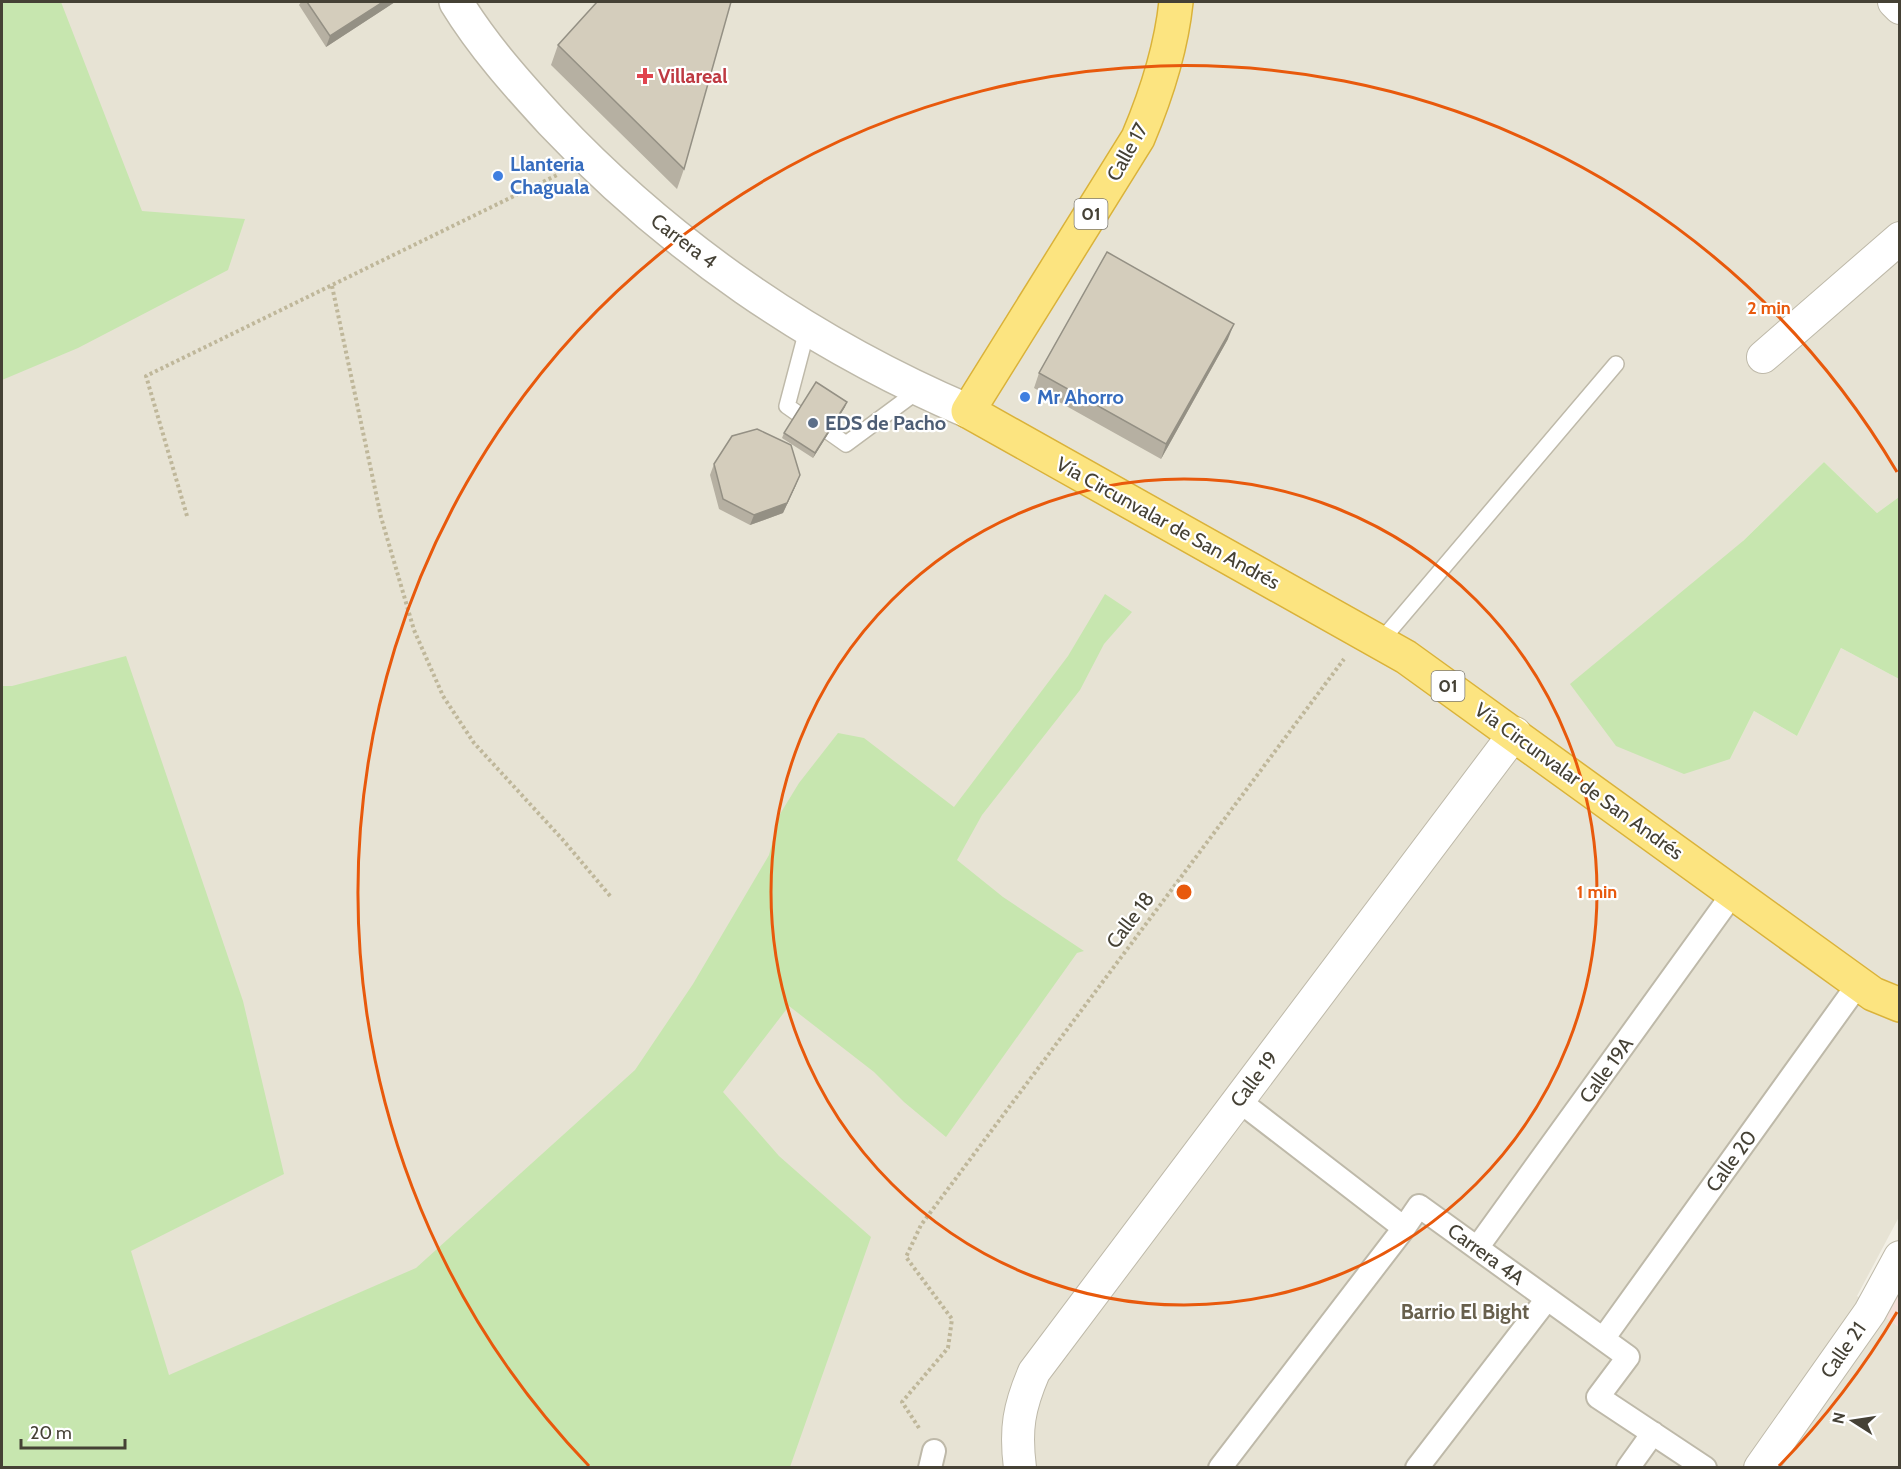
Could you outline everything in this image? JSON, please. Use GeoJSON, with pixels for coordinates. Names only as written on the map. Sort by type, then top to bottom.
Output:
{"type":"FeatureCollection","features":[{"type":"Feature","properties":{"kind":"highway","name":"Calle 17"},"geometry":{"type":"LineString","coordinates":[[968,411],[1138,138],[1156,96],[1171,44],[1176,2]]}},
{"type":"Feature","properties":{"kind":"highway","name":"Vía Circunvalar de San Andrés"},"geometry":{"type":"LineString","coordinates":[[968,411],[1406,657],[1515,733],[1873,994],[1899,1005]]}},
{"type":"Feature","properties":{"kind":"street","name":"Carrera 4"},"geometry":{"type":"LineString","coordinates":[[456,2],[471,27],[521,89],[588,160],[666,231],[807,330],[920,390],[968,411]]}},
{"type":"Feature","properties":{"kind":"street"},"geometry":{"type":"LineString","coordinates":[[1894,2],[1899,8]]}},
{"type":"Feature","properties":{"kind":"street"},"geometry":{"type":"LineString","coordinates":[[1763,357],[1899,238]]}},
{"type":"Feature","properties":{"kind":"street","name":"Calle 19"},"geometry":{"type":"LineString","coordinates":[[1020,1467],[1016,1436],[1022,1401],[1034,1372],[1515,733]]}},
{"type":"Feature","properties":{"kind":"street","name":"Calle 19A"},"geometry":{"type":"LineString","coordinates":[[1478,1248],[1734,892]]}},
{"type":"Feature","properties":{"kind":"street","name":"Calle 20"},"geometry":{"type":"LineString","coordinates":[[1603,1339],[1859,983]]}},
{"type":"Feature","properties":{"kind":"street"},"geometry":{"type":"LineString","coordinates":[[1220,1467],[1404,1228],[1238,1100]]}},
{"type":"Feature","properties":{"kind":"street","name":"Carrera 4A"},"geometry":{"type":"LineString","coordinates":[[1404,1228],[1419,1206],[1628,1357],[1598,1397],[1705,1467]]}},
{"type":"Feature","properties":{"kind":"street","name":"Calle 21"},"geometry":{"type":"LineString","coordinates":[[1760,1467],[1895,1276]]}},
{"type":"Feature","properties":{"kind":"street"},"geometry":{"type":"LineString","coordinates":[[1417,1467],[1547,1299]]}},
{"type":"Feature","properties":{"kind":"street"},"geometry":{"type":"LineString","coordinates":[[1628,1467],[1653,1433]]}},
{"type":"Feature","properties":{"kind":"lane"},"geometry":{"type":"LineString","coordinates":[[797,413],[787,406],[807,330]]}},
{"type":"Feature","properties":{"kind":"lane"},"geometry":{"type":"LineString","coordinates":[[1372,637],[1616,364]]}},
{"type":"Feature","properties":{"kind":"lane"},"geometry":{"type":"LineString","coordinates":[[829,432],[846,444],[920,390]]}},
{"type":"Feature","properties":{"kind":"path"},"geometry":{"type":"LineString","coordinates":[[187,516],[146,376],[588,160]]}},
{"type":"Feature","properties":{"kind":"path"},"geometry":{"type":"LineString","coordinates":[[332,286],[381,517],[414,630],[443,696],[474,743],[563,840],[611,897]]}},
{"type":"Feature","properties":{"kind":"path","name":"Calle 18"},"geometry":{"type":"LineString","coordinates":[[932,1459],[903,1402],[948,1348],[952,1319],[906,1257],[921,1225],[1372,637]]}},
{"type":"Feature","properties":{"kind":"shaded area"},"geometry":{"type":"Polygon","coordinates":[[[2,2],[1899,2],[1899,497],[1877,513],[1824,462],[1743,541],[1730,759],[1754,711],[1797,736],[1841,648],[1899,679],[1899,1217],[1857,1296],[1899,1327],[1899,1467],[2,1468],[2,2]]]}},
{"type":"Feature","properties":{"kind":"shaded area"},"geometry":{"type":"Polygon","coordinates":[[[1899,1276],[1899,1327],[1880,1313],[1899,1276]]]}},
{"type":"Feature","properties":{"kind":"green space"},"geometry":{"type":"Polygon","coordinates":[[[2,2],[61,2],[142,211],[245,219],[228,270],[78,348],[2,380],[2,2]]]}},
{"type":"Feature","properties":{"kind":"green space"},"geometry":{"type":"Polygon","coordinates":[[[1824,462],[1877,513],[1899,497],[1899,679],[1841,648],[1797,736],[1754,711],[1730,759],[1684,774],[1616,746],[1570,684],[1743,541],[1824,462]]]}},
{"type":"Feature","properties":{"kind":"green space"},"geometry":{"type":"Polygon","coordinates":[[[1105,594],[1132,612],[1104,644],[1080,690],[982,815],[957,860],[1003,897],[1084,951],[1077,953],[946,1137],[904,1102],[874,1072],[789,1006],[723,1092],[779,1156],[871,1237],[790,1467],[2,1467],[2,686],[12,686],[126,656],[243,1001],[284,1174],[131,1251],[169,1375],[416,1268],[635,1070],[693,984],[769,855],[780,814],[799,783],[838,733],[864,738],[954,807],[1068,656],[1105,594]]]}},
{"type":"Feature","properties":{"kind":"building"},"geometry":{"type":"Polygon","coordinates":[[[307,2],[383,2],[330,36],[307,2]]]}},
{"type":"Feature","properties":{"kind":"building"},"geometry":{"type":"Polygon","coordinates":[[[597,2],[731,2],[684,169],[558,45],[597,2]]]}},
{"type":"Feature","properties":{"kind":"building"},"geometry":{"type":"Polygon","coordinates":[[[1107,252],[1234,324],[1166,444],[1039,373],[1107,252]]]}},
{"type":"Feature","properties":{"kind":"building","name":"EDS de Pacho"},"geometry":{"type":"Polygon","coordinates":[[[816,382],[847,402],[815,453],[784,433],[816,382]]]}},
{"type":"Feature","properties":{"kind":"building"},"geometry":{"type":"Polygon","coordinates":[[[757,429],[791,445],[800,475],[787,503],[754,515],[723,499],[714,464],[732,436],[757,429]]]}},
{"type":"Feature","properties":{"kind":"place","name":"Villareal"},"geometry":{"type":"Point","coordinates":[645,76]}},
{"type":"Feature","properties":{"kind":"place","name":"Llanteria Chaguala"},"geometry":{"type":"Point","coordinates":[498,176]}},
{"type":"Feature","properties":{"kind":"place","name":"Mr Ahorro"},"geometry":{"type":"Point","coordinates":[1025,397]}},
{"type":"Feature","properties":{"kind":"place","name":"EDS de Pacho"},"geometry":{"type":"Point","coordinates":[813,423]}},
{"type":"Feature","properties":{"kind":"district","name":"Barrio El Bight"},"geometry":{"type":"Point","coordinates":[1465,1311]}}]}
